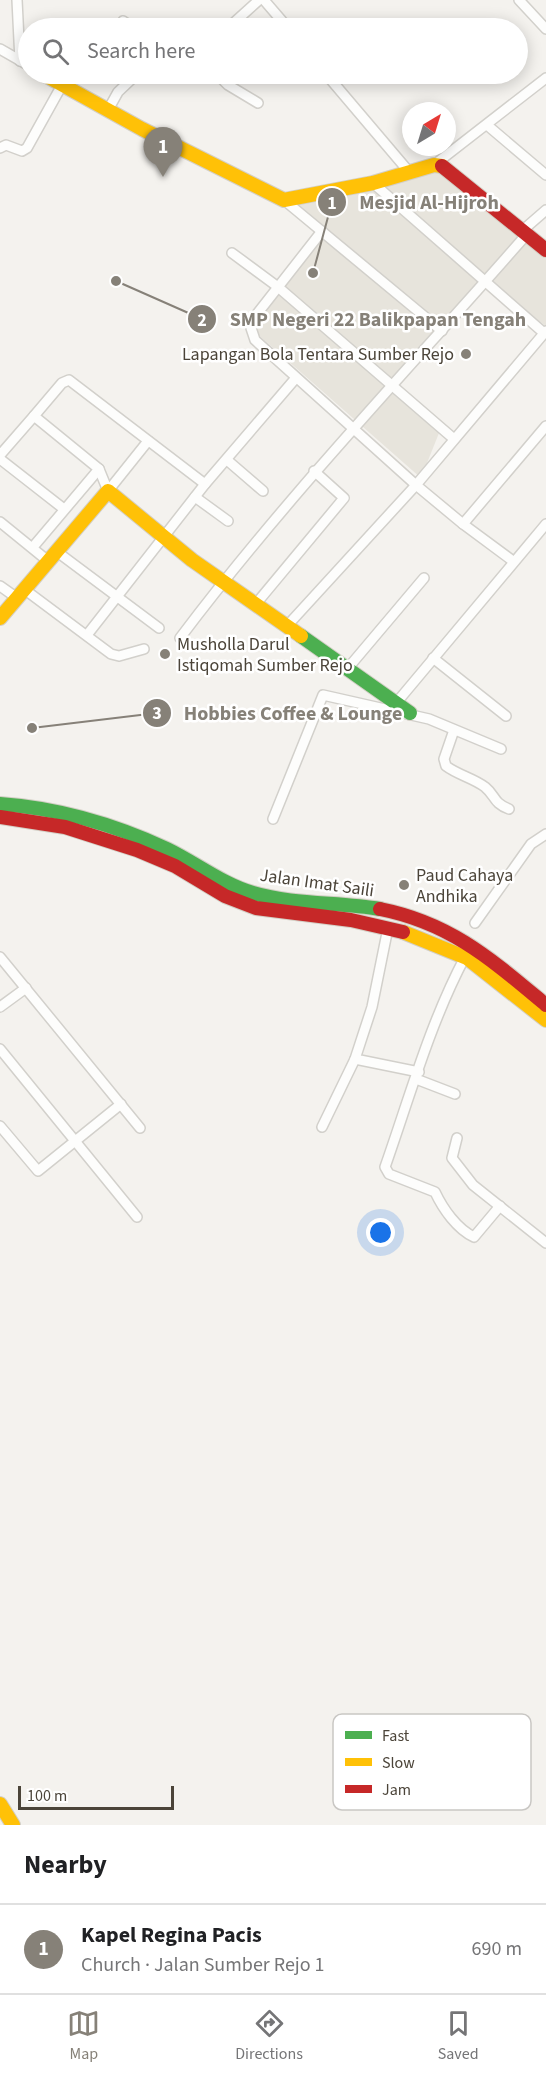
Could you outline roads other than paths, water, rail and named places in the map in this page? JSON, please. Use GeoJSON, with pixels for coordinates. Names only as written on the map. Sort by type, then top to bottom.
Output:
{"type":"FeatureCollection","features":[{"type":"Feature","properties":{"kind":"main road"},"geometry":{"type":"LineString","coordinates":[[62,85],[284,200],[373,183],[434,165],[449,167],[546,250]]}},
{"type":"Feature","properties":{"kind":"main road"},"geometry":{"type":"LineString","coordinates":[[0,618],[108,491],[163,536],[255,605],[410,713]]}},
{"type":"Feature","properties":{"kind":"main road","name":"Jalan Imat Saili"},"geometry":{"type":"LineString","coordinates":[[0,804],[30,807],[150,841],[197,872],[228,897],[257,908],[351,920],[434,942],[465,957],[546,1020]]}},
{"type":"Feature","properties":{"kind":"main road","name":"Jalan Imat Saili"},"geometry":{"type":"LineString","coordinates":[[0,817],[40,822],[105,840],[255,894],[373,908],[419,918],[475,949],[546,1005]]}},
{"type":"Feature","properties":{"kind":"main road"},"geometry":{"type":"LineString","coordinates":[[0,1804],[13,1825]]}},
{"type":"Feature","properties":{"kind":"street"},"geometry":{"type":"LineString","coordinates":[[17,0],[19,18]]}},
{"type":"Feature","properties":{"kind":"street"},"geometry":{"type":"LineString","coordinates":[[239,18],[259,0]]}},
{"type":"Feature","properties":{"kind":"street"},"geometry":{"type":"LineString","coordinates":[[264,0],[279,18]]}},
{"type":"Feature","properties":{"kind":"street"},"geometry":{"type":"LineString","coordinates":[[519,0],[546,29]]}},
{"type":"Feature","properties":{"kind":"street"},"geometry":{"type":"LineString","coordinates":[[0,49],[18,60]]}},
{"type":"Feature","properties":{"kind":"street"},"geometry":{"type":"LineString","coordinates":[[434,165],[546,78]]}},
{"type":"Feature","properties":{"kind":"street"},"geometry":{"type":"LineString","coordinates":[[108,110],[118,93],[127,84]]}},
{"type":"Feature","properties":{"kind":"street"},"geometry":{"type":"LineString","coordinates":[[226,84],[258,103]]}},
{"type":"Feature","properties":{"kind":"street"},"geometry":{"type":"LineString","coordinates":[[334,84],[410,173]]}},
{"type":"Feature","properties":{"kind":"street"},"geometry":{"type":"LineString","coordinates":[[0,148],[6,146],[22,151],[27,148],[62,85]]}},
{"type":"Feature","properties":{"kind":"street"},"geometry":{"type":"LineString","coordinates":[[488,125],[546,175]]}},
{"type":"Feature","properties":{"kind":"street"},"geometry":{"type":"LineString","coordinates":[[286,627],[416,485],[545,332],[373,183]]}},
{"type":"Feature","properties":{"kind":"street"},"geometry":{"type":"LineString","coordinates":[[284,200],[442,330]]}},
{"type":"Feature","properties":{"kind":"street"},"geometry":{"type":"LineString","coordinates":[[180,638],[223,581],[314,471],[486,281],[525,232],[546,210]]}},
{"type":"Feature","properties":{"kind":"street"},"geometry":{"type":"LineString","coordinates":[[322,231],[254,319],[252,332],[257,344],[416,485],[513,561]]}},
{"type":"Feature","properties":{"kind":"street"},"geometry":{"type":"LineString","coordinates":[[232,253],[278,287],[454,439]]}},
{"type":"Feature","properties":{"kind":"street"},"geometry":{"type":"LineString","coordinates":[[87,635],[205,484],[295,379]]}},
{"type":"Feature","properties":{"kind":"street"},"geometry":{"type":"LineString","coordinates":[[64,509],[0,457],[62,383],[69,380],[205,484]]}},
{"type":"Feature","properties":{"kind":"street"},"geometry":{"type":"LineString","coordinates":[[34,416],[99,469],[108,491],[148,441]]}},
{"type":"Feature","properties":{"kind":"street"},"geometry":{"type":"LineString","coordinates":[[463,524],[546,426]]}},
{"type":"Feature","properties":{"kind":"street"},"geometry":{"type":"LineString","coordinates":[[227,460],[263,491]]}},
{"type":"Feature","properties":{"kind":"street"},"geometry":{"type":"LineString","coordinates":[[33,547],[99,469]]}},
{"type":"Feature","properties":{"kind":"street"},"geometry":{"type":"LineString","coordinates":[[255,605],[344,498],[314,471]]}},
{"type":"Feature","properties":{"kind":"street"},"geometry":{"type":"LineString","coordinates":[[195,497],[228,522]]}},
{"type":"Feature","properties":{"kind":"street"},"geometry":{"type":"LineString","coordinates":[[0,522],[33,547],[52,556],[117,597],[159,628]]}},
{"type":"Feature","properties":{"kind":"street"},"geometry":{"type":"LineString","coordinates":[[397,702],[474,613],[513,561],[546,524]]}},
{"type":"Feature","properties":{"kind":"street"},"geometry":{"type":"LineString","coordinates":[[348,668],[424,578]]}},
{"type":"Feature","properties":{"kind":"street"},"geometry":{"type":"LineString","coordinates":[[0,586],[21,593],[115,655],[144,649]]}},
{"type":"Feature","properties":{"kind":"street"},"geometry":{"type":"LineString","coordinates":[[433,658],[506,716]]}},
{"type":"Feature","properties":{"kind":"street"},"geometry":{"type":"LineString","coordinates":[[273,819],[321,696],[326,694],[410,713],[501,749]]}},
{"type":"Feature","properties":{"kind":"street"},"geometry":{"type":"LineString","coordinates":[[454,730],[444,759],[446,766],[481,785],[496,803],[509,809]]}},
{"type":"Feature","properties":{"kind":"street"},"geometry":{"type":"LineString","coordinates":[[475,923],[531,844],[546,834]]}},
{"type":"Feature","properties":{"kind":"street"},"geometry":{"type":"LineString","coordinates":[[322,1127],[356,1059],[372,1007],[388,928]]}},
{"type":"Feature","properties":{"kind":"street"},"geometry":{"type":"LineString","coordinates":[[0,957],[140,1128]]}},
{"type":"Feature","properties":{"kind":"street"},"geometry":{"type":"LineString","coordinates":[[465,957],[442,1004],[385,1167],[386,1171],[432,1190],[443,1209],[465,1232],[474,1237],[498,1204]]}},
{"type":"Feature","properties":{"kind":"street"},"geometry":{"type":"LineString","coordinates":[[0,1007],[26,988]]}},
{"type":"Feature","properties":{"kind":"street"},"geometry":{"type":"LineString","coordinates":[[0,1049],[137,1217]]}},
{"type":"Feature","properties":{"kind":"street"},"geometry":{"type":"LineString","coordinates":[[356,1059],[417,1076],[455,1094]]}},
{"type":"Feature","properties":{"kind":"street"},"geometry":{"type":"LineString","coordinates":[[0,1126],[4,1138],[38,1171],[121,1104]]}},
{"type":"Feature","properties":{"kind":"street"},"geometry":{"type":"LineString","coordinates":[[457,1138],[452,1153],[454,1164],[473,1185],[544,1238]]}},
{"type":"Feature","properties":{"kind":"place","name":"Kapel Regina Pacis"},"geometry":{"type":"Point","coordinates":[163,177]}},
{"type":"Feature","properties":{"kind":"place","name":"Mesjid Al-Hijroh"},"geometry":{"type":"Point","coordinates":[313,273]}},
{"type":"Feature","properties":{"kind":"place","name":"SMP Negeri 22 Balikpapan Tengah"},"geometry":{"type":"Point","coordinates":[116,281]}},
{"type":"Feature","properties":{"kind":"place","name":"Lapangan Bola Tentara Sumber Rejo"},"geometry":{"type":"Point","coordinates":[466,354]}},
{"type":"Feature","properties":{"kind":"place","name":"Musholla Darul Istiqomah Sumber Rejo"},"geometry":{"type":"Point","coordinates":[165,654]}},
{"type":"Feature","properties":{"kind":"place","name":"Hobbies Coffee & Lounge"},"geometry":{"type":"Point","coordinates":[32,728]}},
{"type":"Feature","properties":{"kind":"place","name":"Paud Cahaya Andhika"},"geometry":{"type":"Point","coordinates":[404,885]}}]}
